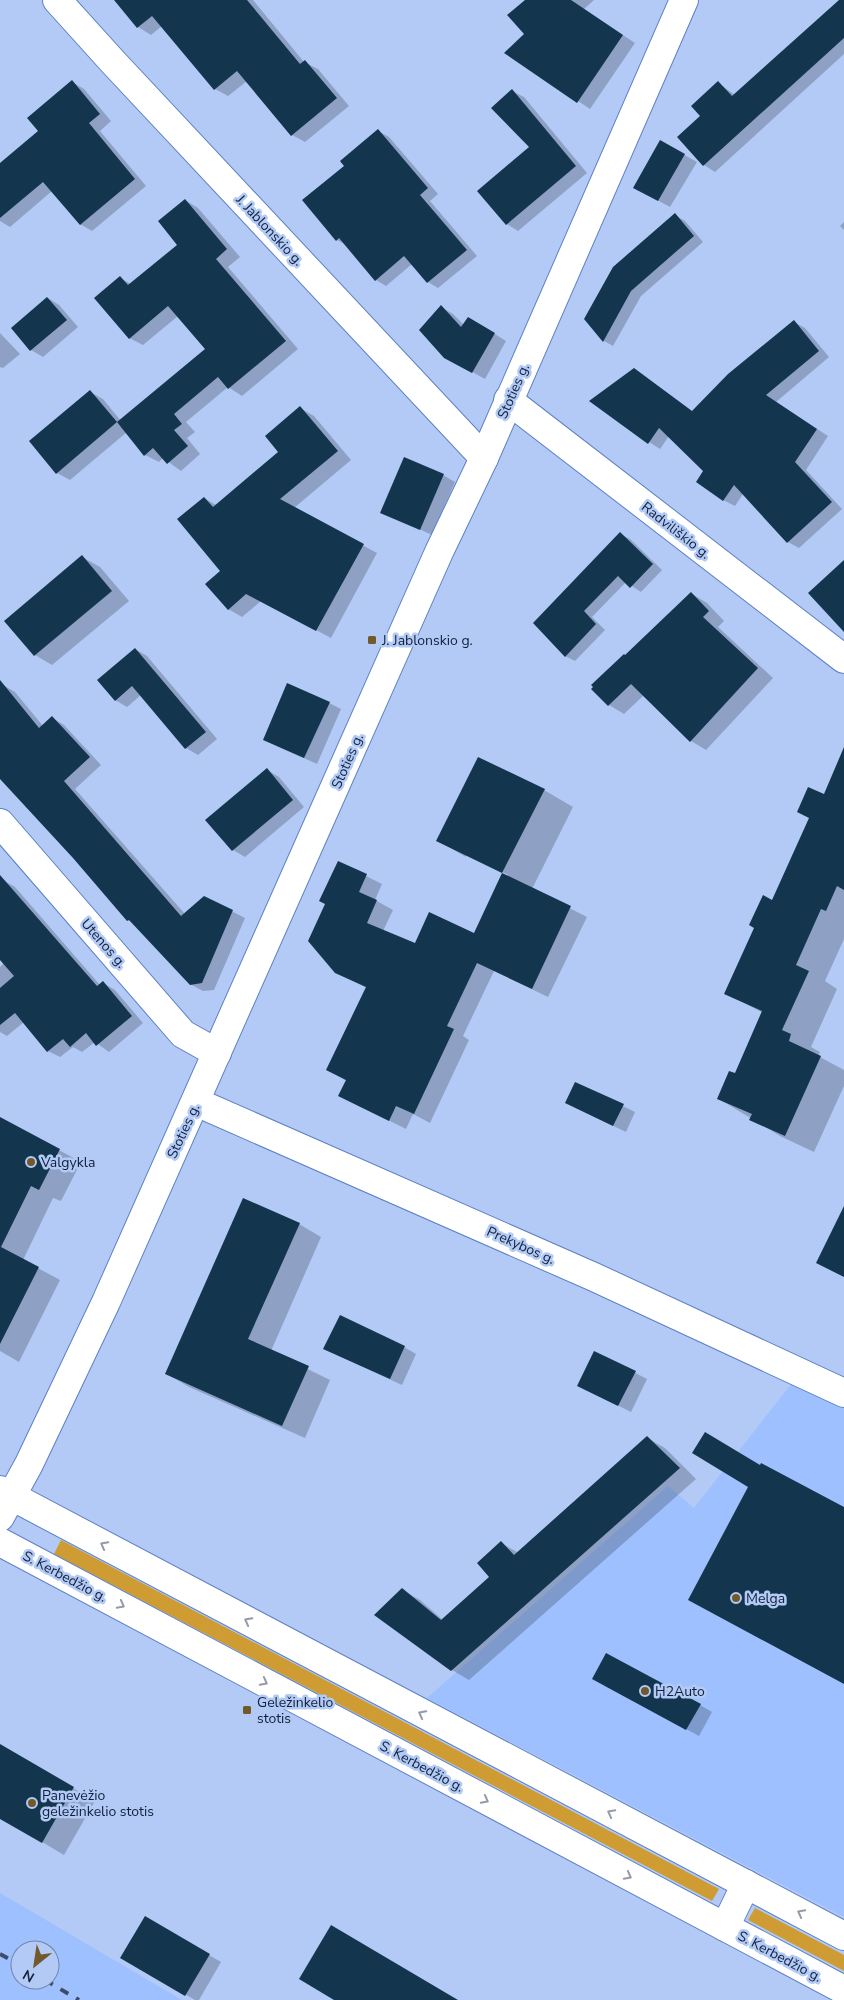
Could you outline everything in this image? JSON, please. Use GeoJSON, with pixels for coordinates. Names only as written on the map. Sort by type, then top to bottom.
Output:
{"type":"FeatureCollection","features":[{"type":"Feature","properties":{"kind":"main road","name":"J. Jablonskio g."},"geometry":{"type":"LineString","coordinates":[[57,0],[484,458]]}},
{"type":"Feature","properties":{"kind":"main road","name":"Stoties g."},"geometry":{"type":"LineString","coordinates":[[4,1501],[82,1356],[439,552],[484,458],[684,0]]}},
{"type":"Feature","properties":{"kind":"main road","name":"Radviliškio g."},"geometry":{"type":"LineString","coordinates":[[508,400],[844,659]]}},
{"type":"Feature","properties":{"kind":"main road","name":"Utenos g."},"geometry":{"type":"LineString","coordinates":[[0,823],[183,1034],[217,1054]]}},
{"type":"Feature","properties":{"kind":"main road","name":"Prekybos g."},"geometry":{"type":"LineString","coordinates":[[196,1102],[624,1291],[844,1393]]}},
{"type":"Feature","properties":{"kind":"main road"},"geometry":{"type":"LineString","coordinates":[[4,1501],[844,1936]]}},
{"type":"Feature","properties":{"kind":"main road","name":"S. Kerbedžio g."},"geometry":{"type":"LineString","coordinates":[[0,1542],[844,1990]]}},
{"type":"Feature","properties":{"kind":"main road"},"geometry":{"type":"LineString","coordinates":[[724,1928],[746,1884]]}},
{"type":"Feature","properties":{"kind":"shaded area"},"geometry":{"type":"Polygon","coordinates":[[[792,1383],[844,1408],[844,1917],[427,1698],[668,1486],[694,1508],[792,1383]]]}},
{"type":"Feature","properties":{"kind":"shaded area"},"geometry":{"type":"Polygon","coordinates":[[[61,1540],[719,1889],[712,1901],[54,1554],[61,1540]]]}},
{"type":"Feature","properties":{"kind":"shaded area"},"geometry":{"type":"Polygon","coordinates":[[[0,1893],[182,2000],[0,2000],[0,1893]]]}},
{"type":"Feature","properties":{"kind":"shaded area"},"geometry":{"type":"Polygon","coordinates":[[[755,1908],[844,1955],[844,1971],[748,1920],[755,1908]]]}},
{"type":"Feature","properties":{"kind":"building"},"geometry":{"type":"Polygon","coordinates":[[[114,0],[247,0],[300,64],[305,60],[337,98],[291,136],[237,71],[214,90],[152,16],[137,28],[114,0]]]}},
{"type":"Feature","properties":{"kind":"building"},"geometry":{"type":"Polygon","coordinates":[[[525,0],[571,0],[623,35],[577,103],[504,53],[524,34],[507,15],[525,0]]]}},
{"type":"Feature","properties":{"kind":"building"},"geometry":{"type":"Polygon","coordinates":[[[839,0],[844,0],[844,38],[703,166],[677,137],[700,116],[691,106],[718,81],[732,96],[839,0]]]}},
{"type":"Feature","properties":{"kind":"building"},"geometry":{"type":"Polygon","coordinates":[[[72,80],[100,114],[89,123],[135,179],[80,225],[43,182],[0,218],[0,163],[38,131],[27,118],[72,80]]]}},
{"type":"Feature","properties":{"kind":"building"},"geometry":{"type":"Polygon","coordinates":[[[512,89],[576,166],[506,225],[477,191],[529,147],[491,108],[512,89]]]}},
{"type":"Feature","properties":{"kind":"building"},"geometry":{"type":"Polygon","coordinates":[[[378,129],[428,188],[420,195],[467,250],[427,283],[404,256],[375,281],[339,238],[336,241],[302,200],[344,166],[340,161],[378,129]]]}},
{"type":"Feature","properties":{"kind":"building"},"geometry":{"type":"Polygon","coordinates":[[[660,140],[685,154],[658,201],[633,188],[660,140]]]}},
{"type":"Feature","properties":{"kind":"building"},"geometry":{"type":"Polygon","coordinates":[[[185,199],[227,249],[216,259],[286,341],[228,389],[218,377],[174,414],[182,424],[174,430],[188,446],[167,464],[153,448],[144,456],[117,422],[205,349],[168,306],[129,339],[94,298],[120,276],[128,285],[177,245],[158,221],[185,199]]]}},
{"type":"Feature","properties":{"kind":"building"},"geometry":{"type":"Polygon","coordinates":[[[675,213],[694,236],[631,291],[603,342],[584,319],[613,267],[675,213]]]}},
{"type":"Feature","properties":{"kind":"building"},"geometry":{"type":"Polygon","coordinates":[[[47,297],[67,320],[30,351],[11,328],[47,297]]]}},
{"type":"Feature","properties":{"kind":"building"},"geometry":{"type":"Polygon","coordinates":[[[441,305],[461,327],[468,317],[495,333],[472,373],[444,358],[419,330],[441,305]]]}},
{"type":"Feature","properties":{"kind":"building"},"geometry":{"type":"Polygon","coordinates":[[[794,320],[819,351],[766,395],[817,429],[795,462],[832,502],[787,543],[734,485],[723,501],[696,482],[703,471],[659,428],[648,444],[589,401],[634,368],[692,411],[728,374],[794,320]]]}},
{"type":"Feature","properties":{"kind":"building"},"geometry":{"type":"Polygon","coordinates":[[[90,390],[117,422],[56,474],[29,441],[90,390]]]}},
{"type":"Feature","properties":{"kind":"building"},"geometry":{"type":"Polygon","coordinates":[[[300,406],[338,451],[280,499],[364,544],[316,631],[246,594],[228,610],[205,584],[220,571],[177,519],[204,497],[213,507],[278,452],[265,436],[300,406]]]}},
{"type":"Feature","properties":{"kind":"building"},"geometry":{"type":"Polygon","coordinates":[[[404,457],[444,474],[420,530],[380,513],[404,457]]]}},
{"type":"Feature","properties":{"kind":"building"},"geometry":{"type":"Polygon","coordinates":[[[620,532],[653,564],[630,588],[618,576],[584,611],[596,624],[565,657],[533,623],[620,532]]]}},
{"type":"Feature","properties":{"kind":"building"},"geometry":{"type":"Polygon","coordinates":[[[82,555],[112,591],[34,656],[4,621],[82,555]]]}},
{"type":"Feature","properties":{"kind":"building"},"geometry":{"type":"Polygon","coordinates":[[[844,560],[844,632],[808,593],[844,560]]]}},
{"type":"Feature","properties":{"kind":"building"},"geometry":{"type":"Polygon","coordinates":[[[691,592],[709,611],[703,617],[758,668],[690,742],[631,684],[608,706],[591,689],[593,687],[591,685],[691,592]]]}},
{"type":"Feature","properties":{"kind":"building"},"geometry":{"type":"Polygon","coordinates":[[[135,648],[206,732],[185,749],[132,686],[115,701],[97,680],[135,648]]]}},
{"type":"Feature","properties":{"kind":"building"},"geometry":{"type":"Polygon","coordinates":[[[0,680],[39,728],[52,716],[90,757],[64,781],[181,916],[204,896],[233,910],[202,983],[190,985],[129,920],[127,921],[73,858],[0,779],[0,680]]]}},
{"type":"Feature","properties":{"kind":"building"},"geometry":{"type":"Polygon","coordinates":[[[287,683],[330,702],[304,758],[263,740],[287,683]]]}},
{"type":"Feature","properties":{"kind":"building"},"geometry":{"type":"Polygon","coordinates":[[[844,747],[844,890],[837,886],[826,911],[821,909],[796,965],[809,971],[782,1030],[791,1034],[789,1041],[821,1056],[785,1136],[749,1120],[752,1114],[717,1099],[729,1071],[735,1073],[762,1011],[724,994],[754,928],[749,925],[763,895],[772,900],[809,818],[797,812],[808,787],[824,794],[844,747]]]}},
{"type":"Feature","properties":{"kind":"building"},"geometry":{"type":"Polygon","coordinates":[[[478,757],[545,789],[502,873],[436,841],[478,757]]]}},
{"type":"Feature","properties":{"kind":"building"},"geometry":{"type":"Polygon","coordinates":[[[267,768],[293,800],[232,851],[205,820],[267,768]]]}},
{"type":"Feature","properties":{"kind":"building"},"geometry":{"type":"Polygon","coordinates":[[[338,861],[367,874],[359,892],[377,900],[367,923],[415,943],[429,912],[474,933],[502,873],[571,906],[532,989],[477,963],[447,1026],[454,1029],[414,1114],[396,1106],[389,1121],[338,1096],[346,1080],[326,1070],[366,987],[335,973],[308,941],[325,904],[319,901],[338,861]]]}},
{"type":"Feature","properties":{"kind":"building"},"geometry":{"type":"Polygon","coordinates":[[[0,875],[97,986],[103,981],[132,1016],[96,1046],[86,1033],[70,1047],[63,1039],[47,1052],[15,1013],[0,1025],[0,988],[14,976],[0,960],[0,875]]]}},
{"type":"Feature","properties":{"kind":"building"},"geometry":{"type":"Polygon","coordinates":[[[575,1082],[624,1104],[613,1126],[565,1103],[575,1082]]]}},
{"type":"Feature","properties":{"kind":"building"},"geometry":{"type":"Polygon","coordinates":[[[0,1117],[60,1149],[39,1190],[31,1186],[1,1247],[39,1267],[0,1344],[0,1117]]]}},
{"type":"Feature","properties":{"kind":"building"},"geometry":{"type":"Polygon","coordinates":[[[243,1198],[300,1223],[248,1339],[309,1366],[282,1426],[165,1374],[243,1198]]]}},
{"type":"Feature","properties":{"kind":"building"},"geometry":{"type":"Polygon","coordinates":[[[844,1206],[844,1277],[816,1263],[844,1206]]]}},
{"type":"Feature","properties":{"kind":"building"},"geometry":{"type":"Polygon","coordinates":[[[340,1315],[405,1346],[390,1379],[323,1349],[340,1315]]]}},
{"type":"Feature","properties":{"kind":"building"},"geometry":{"type":"Polygon","coordinates":[[[594,1351],[636,1371],[618,1406],[577,1386],[594,1351]]]}},
{"type":"Feature","properties":{"kind":"building"},"geometry":{"type":"Polygon","coordinates":[[[705,1432],[760,1465],[761,1463],[844,1507],[844,1684],[688,1600],[748,1487],[692,1453],[705,1432]]]}},
{"type":"Feature","properties":{"kind":"building"},"geometry":{"type":"Polygon","coordinates":[[[647,1436],[680,1468],[451,1671],[374,1615],[402,1588],[441,1620],[489,1577],[477,1563],[501,1541],[514,1555],[647,1436]]]}},
{"type":"Feature","properties":{"kind":"building","name":"H2Auto"},"geometry":{"type":"Polygon","coordinates":[[[606,1653],[701,1704],[686,1730],[592,1679],[606,1653]]]}},
{"type":"Feature","properties":{"kind":"building","name":"Panevėžio geležinkelio stotis"},"geometry":{"type":"Polygon","coordinates":[[[0,1744],[74,1787],[42,1843],[0,1819],[0,1744]]]}},
{"type":"Feature","properties":{"kind":"building"},"geometry":{"type":"Polygon","coordinates":[[[145,1916],[210,1954],[185,1996],[120,1958],[145,1916]]]}},
{"type":"Feature","properties":{"kind":"building"},"geometry":{"type":"Polygon","coordinates":[[[331,1925],[458,2000],[334,2000],[299,1979],[331,1925]]]}},
{"type":"Feature","properties":{"kind":"railway"},"geometry":{"type":"LineString","coordinates":[[0,1954],[10,1960]]}},
{"type":"Feature","properties":{"kind":"railway"},"geometry":{"type":"LineString","coordinates":[[60,1989],[79,2000]]}},
{"type":"Feature","properties":{"kind":"place","name":"J. Jablonskio g."},"geometry":{"type":"Point","coordinates":[372,640]}},
{"type":"Feature","properties":{"kind":"place","name":"Valgykla"},"geometry":{"type":"Point","coordinates":[31,1162]}},
{"type":"Feature","properties":{"kind":"place","name":"Melga"},"geometry":{"type":"Point","coordinates":[736,1598]}},
{"type":"Feature","properties":{"kind":"place","name":"H2Auto"},"geometry":{"type":"Point","coordinates":[645,1691]}},
{"type":"Feature","properties":{"kind":"place","name":"Geležinkelio stotis"},"geometry":{"type":"Point","coordinates":[247,1710]}},
{"type":"Feature","properties":{"kind":"place","name":"Panevėžio geležinkelio stotis"},"geometry":{"type":"Point","coordinates":[32,1803]}}]}
